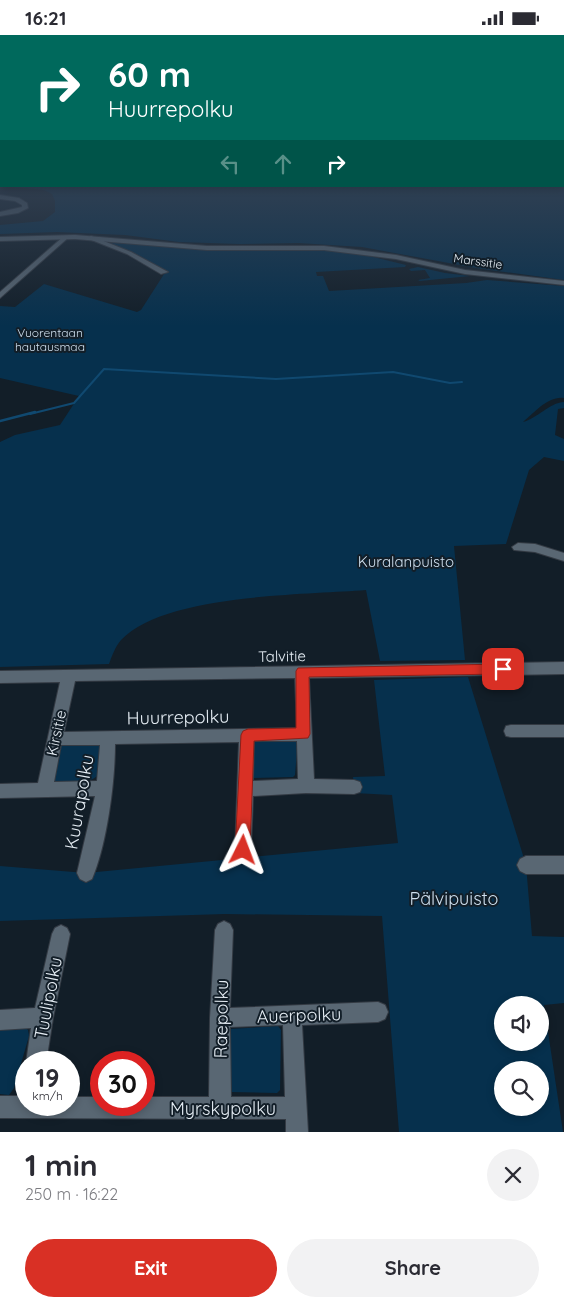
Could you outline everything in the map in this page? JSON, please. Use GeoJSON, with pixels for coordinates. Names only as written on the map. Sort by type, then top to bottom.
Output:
{"type":"FeatureCollection","features":[{"type":"Feature","properties":{"kind":"street","name":"Marssitie"},"geometry":{"type":"LineString","coordinates":[[0,239],[66,237],[207,248],[347,250],[396,257],[465,272],[564,283]]}},
{"type":"Feature","properties":{"kind":"street"},"geometry":{"type":"LineString","coordinates":[[0,296],[66,237]]}},
{"type":"Feature","properties":{"kind":"street"},"geometry":{"type":"LineString","coordinates":[[92,238],[129,253],[164,272]]}},
{"type":"Feature","properties":{"kind":"street"},"geometry":{"type":"LineString","coordinates":[[518,547],[535,548],[564,557]]}},
{"type":"Feature","properties":{"kind":"street","name":"Talvitie"},"geometry":{"type":"LineString","coordinates":[[0,677],[564,668]]}},
{"type":"Feature","properties":{"kind":"street"},"geometry":{"type":"LineString","coordinates":[[302,671],[306,786]]}},
{"type":"Feature","properties":{"kind":"street","name":"Kirsitie"},"geometry":{"type":"LineString","coordinates":[[44,791],[69,675]]}},
{"type":"Feature","properties":{"kind":"street"},"geometry":{"type":"LineString","coordinates":[[511,731],[564,731]]}},
{"type":"Feature","properties":{"kind":"street","name":"Huurrepolku"},"geometry":{"type":"LineString","coordinates":[[54,739],[303,734]]}},
{"type":"Feature","properties":{"kind":"street"},"geometry":{"type":"LineString","coordinates":[[243,850],[248,735]]}},
{"type":"Feature","properties":{"kind":"street","name":"Kuurapolku"},"geometry":{"type":"LineString","coordinates":[[86,873],[98,824],[104,788],[108,761],[108,737]]}},
{"type":"Feature","properties":{"kind":"street"},"geometry":{"type":"LineString","coordinates":[[246,789],[306,786],[354,787]]}},
{"type":"Feature","properties":{"kind":"street"},"geometry":{"type":"LineString","coordinates":[[0,791],[104,788]]}},
{"type":"Feature","properties":{"kind":"street"},"geometry":{"type":"LineString","coordinates":[[526,865],[564,865]]}},
{"type":"Feature","properties":{"kind":"street","name":"Raepolku"},"geometry":{"type":"LineString","coordinates":[[220,1108],[220,1018],[224,930]]}},
{"type":"Feature","properties":{"kind":"street","name":"Tuulipolku"},"geometry":{"type":"LineString","coordinates":[[38,1051],[61,934]]}},
{"type":"Feature","properties":{"kind":"street","name":"Auerpolku"},"geometry":{"type":"LineString","coordinates":[[220,1018],[378,1012]]}},
{"type":"Feature","properties":{"kind":"street"},"geometry":{"type":"LineString","coordinates":[[292,1015],[297,1132]]}},
{"type":"Feature","properties":{"kind":"street"},"geometry":{"type":"LineString","coordinates":[[0,1020],[43,1018]]}},
{"type":"Feature","properties":{"kind":"street","name":"Myrskypolku"},"geometry":{"type":"LineString","coordinates":[[0,1107],[15,1106]]}},
{"type":"Feature","properties":{"kind":"street","name":"Myrskypolku"},"geometry":{"type":"LineString","coordinates":[[80,1107],[296,1107]]}},
{"type":"Feature","properties":{"kind":"green space"},"geometry":{"type":"Polygon","coordinates":[[[19,223],[564,223],[564,280],[476,268],[362,247],[299,243],[179,242],[125,235],[57,232],[0,234],[0,225],[19,223]]]}},
{"type":"Feature","properties":{"kind":"green space"},"geometry":{"type":"Polygon","coordinates":[[[98,240],[207,250],[314,249],[361,254],[406,265],[405,267],[316,272],[317,276],[323,276],[329,291],[466,283],[487,280],[564,286],[564,398],[553,399],[547,402],[523,422],[553,405],[564,402],[564,408],[558,409],[555,435],[564,439],[564,461],[544,457],[529,470],[506,544],[454,546],[465,660],[380,661],[366,590],[236,600],[201,605],[169,613],[141,625],[121,640],[109,664],[0,667],[0,442],[15,435],[60,425],[79,396],[0,378],[0,306],[15,307],[44,284],[137,312],[141,310],[166,271],[133,253],[98,240]]]}},
{"type":"Feature","properties":{"kind":"green space"},"geometry":{"type":"Polygon","coordinates":[[[418,267],[470,276],[420,281],[418,280],[430,278],[425,270],[411,271],[409,269],[418,267]]]}},
{"type":"Feature","properties":{"kind":"green space","name":"Pälvipuisto"},"geometry":{"type":"Polygon","coordinates":[[[468,677],[526,865],[532,936],[564,937],[564,1003],[549,1004],[549,996],[494,996],[494,1051],[549,1051],[549,1038],[563,1132],[399,1132],[382,916],[225,914],[0,921],[0,866],[86,873],[398,843],[392,795],[354,793],[353,777],[385,776],[374,680],[468,677]]]}},
{"type":"Feature","properties":{"kind":"green space"},"geometry":{"type":"Polygon","coordinates":[[[257,740],[298,740],[295,775],[293,777],[253,778],[254,743],[257,740]]]}},
{"type":"Feature","properties":{"kind":"green space"},"geometry":{"type":"Polygon","coordinates":[[[102,742],[101,768],[97,776],[80,782],[67,783],[55,781],[53,777],[59,744],[102,742]]]}},
{"type":"Feature","properties":{"kind":"green space"},"geometry":{"type":"Polygon","coordinates":[[[22,1025],[28,1030],[29,1036],[25,1051],[15,1051],[15,1085],[9,1095],[0,1094],[0,1027],[22,1025]]]}},
{"type":"Feature","properties":{"kind":"green space"},"geometry":{"type":"Polygon","coordinates":[[[278,1026],[281,1030],[280,1090],[277,1093],[230,1092],[228,1033],[230,1029],[278,1026]]]}},
{"type":"Feature","properties":{"kind":"waterway"},"geometry":{"type":"LineString","coordinates":[[30,414],[74,403],[104,369],[276,379],[393,372],[450,383],[462,382]]}},
{"type":"Feature","properties":{"kind":"waterway"},"geometry":{"type":"LineString","coordinates":[[0,421],[35,412]]}},
{"type":"Feature","properties":{"kind":"route"},"geometry":{"type":"LineString","coordinates":[[243,850],[248,735],[303,734],[302,671],[503,669]]}},
{"type":"Feature","properties":{"kind":"park label","name":"Vuorentaan hautausmaa"},"geometry":{"type":"Point","coordinates":[50,339]}},
{"type":"Feature","properties":{"kind":"park label","name":"Kuralanpuisto"},"geometry":{"type":"Point","coordinates":[406,561]}}]}
